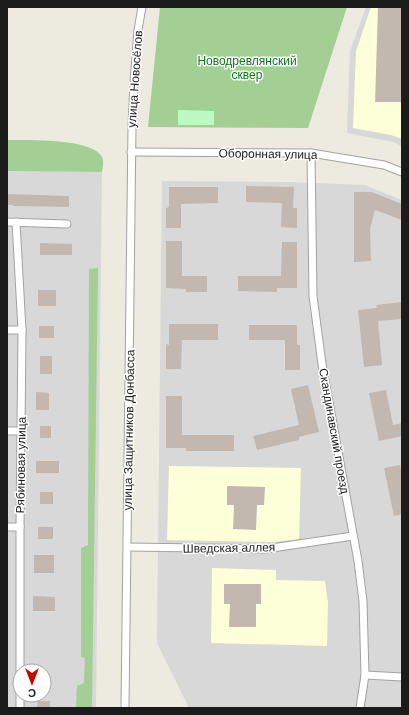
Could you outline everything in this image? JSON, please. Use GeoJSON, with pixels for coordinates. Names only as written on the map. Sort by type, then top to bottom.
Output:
{"type":"FeatureCollection","features":[{"type":"Feature","properties":{"kind":"street","name":"улица Новосёлов"},"geometry":{"type":"LineString","coordinates":[[132,152],[134,82],[138,30],[142,7]]}},
{"type":"Feature","properties":{"kind":"street","name":"Оборонная улица"},"geometry":{"type":"LineString","coordinates":[[132,152],[311,153],[384,165],[402,172]]}},
{"type":"Feature","properties":{"kind":"street","name":"улица Защитников Донбасса"},"geometry":{"type":"LineString","coordinates":[[125,708],[132,152]]}},
{"type":"Feature","properties":{"kind":"street","name":"Скандинавский проезд"},"geometry":{"type":"LineString","coordinates":[[311,153],[314,296],[322,364],[358,561],[363,601],[365,675],[360,708]]}},
{"type":"Feature","properties":{"kind":"street"},"geometry":{"type":"LineString","coordinates":[[7,222],[67,224]]}},
{"type":"Feature","properties":{"kind":"street","name":"Рябиновая улица"},"geometry":{"type":"LineString","coordinates":[[16,222],[22,330],[20,708]]}},
{"type":"Feature","properties":{"kind":"street"},"geometry":{"type":"LineString","coordinates":[[7,330],[22,330]]}},
{"type":"Feature","properties":{"kind":"street"},"geometry":{"type":"LineString","coordinates":[[7,430],[21,431]]}},
{"type":"Feature","properties":{"kind":"street"},"geometry":{"type":"LineString","coordinates":[[7,527],[20,527]]}},
{"type":"Feature","properties":{"kind":"street","name":"Шведская аллея"},"geometry":{"type":"LineString","coordinates":[[128,547],[265,550],[353,536]]}},
{"type":"Feature","properties":{"kind":"street"},"geometry":{"type":"LineString","coordinates":[[365,675],[402,677]]}},
{"type":"Feature","properties":{"kind":"shaded area"},"geometry":{"type":"Polygon","coordinates":[[[366,7],[402,7],[402,146],[393,142],[347,133],[350,51],[366,7]]]}},
{"type":"Feature","properties":{"kind":"shaded area"},"geometry":{"type":"Polygon","coordinates":[[[371,7],[402,7],[402,139],[391,135],[353,128],[356,51],[371,7]]]}},
{"type":"Feature","properties":{"kind":"shaded area"},"geometry":{"type":"Polygon","coordinates":[[[7,171],[102,172],[96,708],[7,708],[7,171]]]}},
{"type":"Feature","properties":{"kind":"shaded area"},"geometry":{"type":"Polygon","coordinates":[[[162,181],[290,182],[365,185],[402,200],[402,708],[189,708],[157,643],[162,181]]]}},
{"type":"Feature","properties":{"kind":"shaded area"},"geometry":{"type":"Polygon","coordinates":[[[169,466],[301,468],[299,539],[274,542],[167,540],[169,466]]]}},
{"type":"Feature","properties":{"kind":"shaded area"},"geometry":{"type":"Polygon","coordinates":[[[212,568],[276,570],[276,580],[325,581],[328,603],[327,646],[211,643],[212,568]]]}},
{"type":"Feature","properties":{"kind":"green space","name":"Новодревлянский сквер"},"geometry":{"type":"Polygon","coordinates":[[[160,7],[347,7],[308,128],[148,127],[160,7]]]}},
{"type":"Feature","properties":{"kind":"green space"},"geometry":{"type":"Polygon","coordinates":[[[178,110],[214,111],[214,125],[178,125],[178,110]]]}},
{"type":"Feature","properties":{"kind":"green space"},"geometry":{"type":"Polygon","coordinates":[[[7,140],[58,141],[86,146],[96,151],[102,157],[102,172],[7,171],[7,140]]]}},
{"type":"Feature","properties":{"kind":"green space"},"geometry":{"type":"Polygon","coordinates":[[[98,268],[92,708],[76,708],[77,686],[84,683],[85,658],[81,657],[81,548],[88,545],[89,269],[98,268]]]}},
{"type":"Feature","properties":{"kind":"building"},"geometry":{"type":"Polygon","coordinates":[[[378,7],[402,7],[401,102],[375,102],[378,7]]]}},
{"type":"Feature","properties":{"kind":"building"},"geometry":{"type":"Polygon","coordinates":[[[246,186],[294,187],[293,208],[297,208],[297,228],[281,227],[282,203],[246,202],[246,186]]]}},
{"type":"Feature","properties":{"kind":"building"},"geometry":{"type":"Polygon","coordinates":[[[169,187],[218,187],[218,203],[181,204],[181,228],[166,228],[166,208],[169,207],[169,187]]]}},
{"type":"Feature","properties":{"kind":"building"},"geometry":{"type":"Polygon","coordinates":[[[354,192],[372,192],[402,204],[402,220],[375,210],[370,229],[371,261],[354,262],[354,192]]]}},
{"type":"Feature","properties":{"kind":"building"},"geometry":{"type":"Polygon","coordinates":[[[7,194],[69,196],[69,207],[7,205],[7,194]]]}},
{"type":"Feature","properties":{"kind":"building"},"geometry":{"type":"Polygon","coordinates":[[[166,241],[182,241],[182,276],[207,276],[207,292],[186,292],[186,289],[166,288],[166,241]]]}},
{"type":"Feature","properties":{"kind":"building"},"geometry":{"type":"Polygon","coordinates":[[[282,242],[297,242],[297,288],[277,288],[277,292],[238,291],[238,276],[281,276],[282,242]]]}},
{"type":"Feature","properties":{"kind":"building"},"geometry":{"type":"Polygon","coordinates":[[[40,243],[72,244],[72,255],[40,255],[40,243]]]}},
{"type":"Feature","properties":{"kind":"building"},"geometry":{"type":"Polygon","coordinates":[[[38,290],[56,290],[56,306],[38,306],[38,290]]]}},
{"type":"Feature","properties":{"kind":"building"},"geometry":{"type":"Polygon","coordinates":[[[402,302],[402,319],[378,321],[382,365],[364,367],[358,310],[377,308],[376,305],[402,302]]]}},
{"type":"Feature","properties":{"kind":"building"},"geometry":{"type":"Polygon","coordinates":[[[169,324],[218,324],[218,340],[182,340],[181,369],[166,369],[166,344],[169,345],[169,324]]]}},
{"type":"Feature","properties":{"kind":"building"},"geometry":{"type":"Polygon","coordinates":[[[249,325],[297,325],[297,345],[300,345],[300,370],[285,370],[285,340],[249,340],[249,325]]]}},
{"type":"Feature","properties":{"kind":"building"},"geometry":{"type":"Polygon","coordinates":[[[39,326],[54,326],[54,338],[39,338],[39,326]]]}},
{"type":"Feature","properties":{"kind":"building"},"geometry":{"type":"Polygon","coordinates":[[[40,356],[52,356],[52,374],[40,374],[40,356]]]}},
{"type":"Feature","properties":{"kind":"building"},"geometry":{"type":"Polygon","coordinates":[[[308,385],[319,432],[299,437],[299,440],[257,450],[253,436],[299,425],[291,389],[308,385]]]}},
{"type":"Feature","properties":{"kind":"building"},"geometry":{"type":"Polygon","coordinates":[[[386,390],[393,425],[402,423],[402,436],[379,441],[369,393],[386,390]]]}},
{"type":"Feature","properties":{"kind":"building"},"geometry":{"type":"Polygon","coordinates":[[[36,392],[49,393],[49,410],[36,410],[36,392]]]}},
{"type":"Feature","properties":{"kind":"building"},"geometry":{"type":"Polygon","coordinates":[[[166,396],[182,396],[182,435],[234,435],[234,451],[186,451],[186,448],[166,448],[166,396]]]}},
{"type":"Feature","properties":{"kind":"building"},"geometry":{"type":"Polygon","coordinates":[[[40,426],[51,426],[51,438],[40,438],[40,426]]]}},
{"type":"Feature","properties":{"kind":"building"},"geometry":{"type":"Polygon","coordinates":[[[36,461],[59,461],[59,473],[36,473],[36,461]]]}},
{"type":"Feature","properties":{"kind":"building"},"geometry":{"type":"Polygon","coordinates":[[[400,465],[402,474],[402,514],[394,516],[384,468],[400,465]]]}},
{"type":"Feature","properties":{"kind":"building"},"geometry":{"type":"Polygon","coordinates":[[[227,486],[265,487],[264,505],[257,505],[256,530],[233,529],[234,505],[227,505],[227,486]]]}},
{"type":"Feature","properties":{"kind":"building"},"geometry":{"type":"Polygon","coordinates":[[[40,492],[53,492],[53,504],[40,504],[40,492]]]}},
{"type":"Feature","properties":{"kind":"building"},"geometry":{"type":"Polygon","coordinates":[[[38,527],[53,527],[53,539],[38,539],[38,527]]]}},
{"type":"Feature","properties":{"kind":"building"},"geometry":{"type":"Polygon","coordinates":[[[34,555],[54,555],[54,573],[34,573],[34,555]]]}},
{"type":"Feature","properties":{"kind":"building"},"geometry":{"type":"Polygon","coordinates":[[[224,584],[261,584],[261,604],[256,604],[256,627],[229,627],[230,604],[224,604],[224,584]]]}},
{"type":"Feature","properties":{"kind":"building"},"geometry":{"type":"Polygon","coordinates":[[[33,596],[55,597],[55,611],[33,611],[33,596]]]}},
{"type":"Feature","properties":{"kind":"building"},"geometry":{"type":"Polygon","coordinates":[[[38,703],[50,703],[50,708],[37,708],[38,703]]]}}]}
